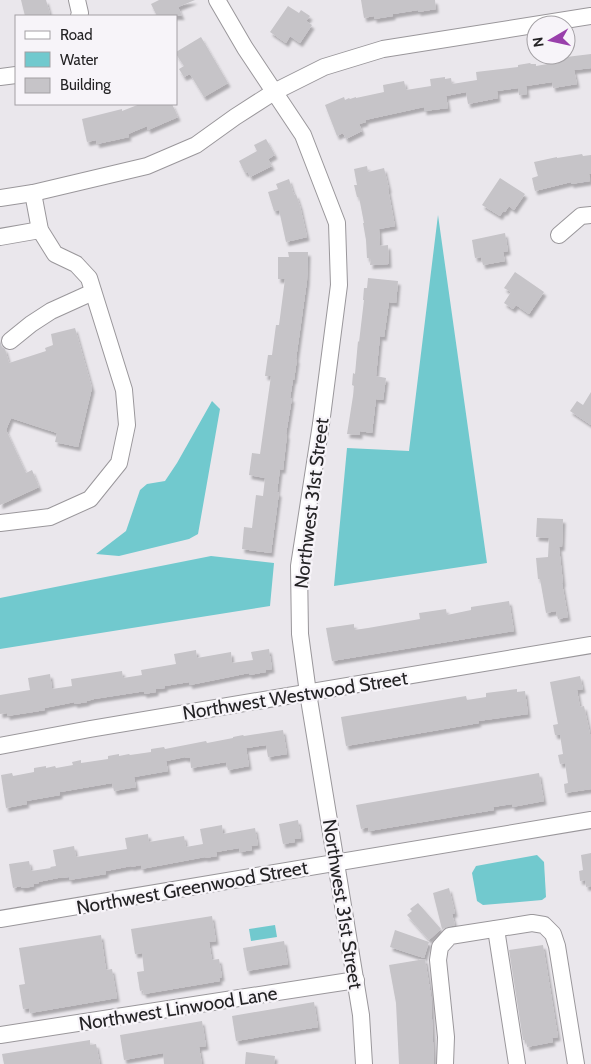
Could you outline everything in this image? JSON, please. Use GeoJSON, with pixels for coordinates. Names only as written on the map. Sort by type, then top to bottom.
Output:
{"type":"FeatureCollection","features":[{"type":"Feature","properties":{"kind":"street"},"geometry":{"type":"LineString","coordinates":[[77,0],[79,15]]}},
{"type":"Feature","properties":{"kind":"street","name":"Northwest 31st Street"},"geometry":{"type":"LineString","coordinates":[[217,0],[245,48],[303,135],[337,223],[339,285],[321,424],[299,566],[300,634],[308,693],[356,980],[361,1015],[364,1064]]}},
{"type":"Feature","properties":{"kind":"street"},"geometry":{"type":"LineString","coordinates":[[0,198],[33,193],[147,166],[196,145],[274,92],[324,67],[382,49],[591,16]]}},
{"type":"Feature","properties":{"kind":"street"},"geometry":{"type":"LineString","coordinates":[[0,77],[15,75]]}},
{"type":"Feature","properties":{"kind":"street"},"geometry":{"type":"LineString","coordinates":[[0,523],[50,517],[90,499],[119,463],[127,425],[124,390],[89,278],[76,264],[55,254],[40,230],[33,193]]}},
{"type":"Feature","properties":{"kind":"street"},"geometry":{"type":"LineString","coordinates":[[559,235],[581,216],[591,215]]}},
{"type":"Feature","properties":{"kind":"street"},"geometry":{"type":"LineString","coordinates":[[0,237],[40,230]]}},
{"type":"Feature","properties":{"kind":"street"},"geometry":{"type":"LineString","coordinates":[[10,341],[51,311],[93,292]]}},
{"type":"Feature","properties":{"kind":"street","name":"Northwest Westwood Street"},"geometry":{"type":"LineString","coordinates":[[0,746],[90,729],[591,646]]}},
{"type":"Feature","properties":{"kind":"street","name":"Northwest Greenwood Street"},"geometry":{"type":"LineString","coordinates":[[0,919],[591,820]]}},
{"type":"Feature","properties":{"kind":"street"},"geometry":{"type":"LineString","coordinates":[[445,1064],[446,1037],[438,960],[440,947],[450,936],[532,923],[544,925],[553,934],[557,946],[576,1064]]}},
{"type":"Feature","properties":{"kind":"street"},"geometry":{"type":"LineString","coordinates":[[496,929],[517,1064]]}},
{"type":"Feature","properties":{"kind":"street","name":"Northwest Linwood Lane"},"geometry":{"type":"LineString","coordinates":[[0,1036],[356,980]]}},
{"type":"Feature","properties":{"kind":"water"},"geometry":{"type":"Polygon","coordinates":[[[438,215],[487,563],[334,586],[347,448],[409,451],[438,215]]]}},
{"type":"Feature","properties":{"kind":"water"},"geometry":{"type":"Polygon","coordinates":[[[212,401],[220,409],[198,534],[189,539],[119,556],[96,554],[126,531],[140,490],[147,484],[165,481],[212,401]]]}},
{"type":"Feature","properties":{"kind":"water"},"geometry":{"type":"Polygon","coordinates":[[[211,556],[274,563],[270,606],[0,649],[0,598],[211,556]]]}},
{"type":"Feature","properties":{"kind":"water"},"geometry":{"type":"Polygon","coordinates":[[[537,855],[544,862],[546,897],[542,900],[483,905],[477,901],[472,873],[476,866],[537,855]]]}},
{"type":"Feature","properties":{"kind":"water"},"geometry":{"type":"Polygon","coordinates":[[[275,925],[277,937],[251,941],[249,929],[275,925]]]}},
{"type":"Feature","properties":{"kind":"building"},"geometry":{"type":"Polygon","coordinates":[[[21,0],[46,0],[50,14],[25,15],[21,0]]]}},
{"type":"Feature","properties":{"kind":"building"},"geometry":{"type":"Polygon","coordinates":[[[159,0],[195,0],[178,7],[182,16],[156,15],[151,4],[159,0]]]}},
{"type":"Feature","properties":{"kind":"building"},"geometry":{"type":"Polygon","coordinates":[[[361,0],[435,0],[436,9],[393,14],[393,16],[374,19],[374,16],[364,18],[361,0]]]}},
{"type":"Feature","properties":{"kind":"building"},"geometry":{"type":"Polygon","coordinates":[[[288,6],[299,13],[301,10],[310,16],[306,21],[312,25],[300,43],[290,36],[286,43],[270,32],[288,6]]]}},
{"type":"Feature","properties":{"kind":"building"},"geometry":{"type":"Polygon","coordinates":[[[201,37],[228,83],[204,97],[190,74],[184,77],[179,69],[184,66],[178,57],[178,51],[201,37]]]}},
{"type":"Feature","properties":{"kind":"building"},"geometry":{"type":"Polygon","coordinates":[[[591,54],[591,68],[574,70],[577,84],[553,88],[552,82],[526,86],[527,94],[519,95],[518,88],[497,91],[498,98],[468,104],[466,92],[446,96],[448,108],[424,111],[424,107],[365,120],[366,122],[359,124],[362,131],[346,139],[343,133],[337,136],[325,105],[344,97],[345,100],[384,92],[383,85],[404,81],[406,90],[431,86],[430,79],[451,78],[452,84],[477,80],[476,72],[518,67],[518,65],[526,64],[536,66],[576,65],[576,56],[591,54]]]}},
{"type":"Feature","properties":{"kind":"building"},"geometry":{"type":"Polygon","coordinates":[[[137,105],[172,105],[178,117],[148,130],[147,126],[128,134],[129,137],[97,144],[96,140],[87,142],[82,119],[122,109],[122,111],[137,105]]]}},
{"type":"Feature","properties":{"kind":"building"},"geometry":{"type":"Polygon","coordinates":[[[266,139],[275,155],[268,159],[272,166],[250,177],[248,172],[245,173],[239,161],[257,151],[254,145],[266,139]]]}},
{"type":"Feature","properties":{"kind":"building"},"geometry":{"type":"Polygon","coordinates":[[[582,154],[583,156],[591,155],[590,181],[571,184],[571,182],[535,191],[532,178],[538,176],[534,162],[582,154]]]}},
{"type":"Feature","properties":{"kind":"building"},"geometry":{"type":"Polygon","coordinates":[[[367,166],[368,172],[384,168],[389,189],[395,226],[379,229],[380,246],[388,245],[389,264],[370,265],[371,258],[367,258],[364,223],[359,197],[357,197],[354,185],[357,185],[354,169],[367,166]]]}},
{"type":"Feature","properties":{"kind":"building"},"geometry":{"type":"Polygon","coordinates":[[[500,178],[525,194],[514,210],[509,206],[500,216],[482,205],[500,178]]]}},
{"type":"Feature","properties":{"kind":"building"},"geometry":{"type":"Polygon","coordinates":[[[289,179],[300,206],[307,237],[286,242],[279,210],[274,211],[268,192],[278,189],[276,184],[289,179]]]}},
{"type":"Feature","properties":{"kind":"building"},"geometry":{"type":"Polygon","coordinates":[[[505,233],[508,251],[503,252],[505,261],[483,265],[481,257],[475,258],[472,240],[505,233]]]}},
{"type":"Feature","properties":{"kind":"building"},"geometry":{"type":"Polygon","coordinates":[[[288,252],[308,252],[307,281],[290,398],[292,398],[283,470],[280,469],[277,492],[279,493],[271,553],[242,549],[244,527],[252,528],[256,495],[263,496],[265,478],[249,475],[252,453],[260,454],[271,376],[265,376],[268,355],[272,355],[276,325],[279,325],[285,279],[278,279],[278,257],[289,257],[288,252]]]}},
{"type":"Feature","properties":{"kind":"building"},"geometry":{"type":"Polygon","coordinates":[[[515,272],[544,292],[529,314],[516,305],[513,309],[504,303],[511,292],[504,288],[515,272]]]}},
{"type":"Feature","properties":{"kind":"building"},"geometry":{"type":"Polygon","coordinates":[[[368,278],[398,281],[396,303],[389,302],[384,337],[380,336],[376,376],[386,378],[383,400],[376,399],[372,433],[360,431],[360,435],[347,434],[353,396],[353,373],[355,374],[364,288],[367,288],[368,278]]]}},
{"type":"Feature","properties":{"kind":"building"},"geometry":{"type":"Polygon","coordinates":[[[75,328],[92,388],[78,447],[55,442],[57,433],[11,418],[6,430],[26,473],[32,470],[39,487],[0,505],[0,340],[9,363],[46,351],[45,348],[53,345],[51,334],[75,328]]]}},
{"type":"Feature","properties":{"kind":"building"},"geometry":{"type":"Polygon","coordinates":[[[591,392],[591,425],[570,411],[577,401],[583,405],[591,392]]]}},
{"type":"Feature","properties":{"kind":"building"},"geometry":{"type":"Polygon","coordinates":[[[537,518],[563,519],[562,547],[559,547],[562,583],[568,617],[558,619],[556,611],[546,613],[540,579],[538,579],[536,558],[548,557],[549,538],[536,537],[537,518]]]}},
{"type":"Feature","properties":{"kind":"building"},"geometry":{"type":"Polygon","coordinates":[[[509,601],[514,631],[332,661],[326,628],[354,624],[354,630],[368,628],[420,619],[419,613],[446,609],[447,615],[471,610],[471,607],[509,601]]]}},
{"type":"Feature","properties":{"kind":"building"},"geometry":{"type":"Polygon","coordinates":[[[269,649],[272,669],[266,670],[266,672],[249,675],[249,673],[190,685],[189,682],[165,686],[165,688],[156,689],[156,692],[144,694],[144,692],[139,692],[75,704],[74,702],[33,712],[7,716],[7,713],[0,714],[0,695],[30,690],[28,678],[50,674],[52,689],[72,686],[71,679],[122,671],[123,678],[142,675],[141,670],[176,664],[174,654],[196,650],[197,658],[231,652],[232,663],[253,660],[251,652],[269,649]]]}},
{"type":"Feature","properties":{"kind":"building"},"geometry":{"type":"Polygon","coordinates":[[[580,676],[583,689],[577,690],[580,707],[584,706],[591,734],[591,789],[565,793],[564,784],[568,783],[565,763],[560,764],[558,755],[563,754],[560,735],[555,735],[553,725],[558,724],[550,682],[580,676]]]}},
{"type":"Feature","properties":{"kind":"building"},"geometry":{"type":"Polygon","coordinates":[[[517,689],[517,692],[525,691],[528,714],[478,721],[479,723],[346,746],[341,717],[466,696],[467,700],[486,697],[486,693],[517,689]]]}},
{"type":"Feature","properties":{"kind":"building"},"geometry":{"type":"Polygon","coordinates":[[[283,730],[287,754],[268,757],[266,745],[246,748],[249,766],[228,770],[226,762],[191,768],[190,758],[185,757],[166,761],[168,771],[134,777],[136,787],[114,791],[112,783],[60,792],[60,795],[26,801],[27,804],[6,808],[1,775],[12,773],[13,776],[34,772],[34,768],[55,766],[56,768],[73,765],[72,762],[81,760],[81,763],[108,759],[108,756],[119,754],[119,756],[151,752],[151,749],[164,747],[165,749],[206,741],[207,743],[243,735],[283,730]]]}},
{"type":"Feature","properties":{"kind":"building"},"geometry":{"type":"Polygon","coordinates":[[[539,773],[544,801],[512,807],[512,804],[493,807],[494,810],[369,831],[368,827],[361,829],[356,805],[539,773]]]}},
{"type":"Feature","properties":{"kind":"building"},"geometry":{"type":"Polygon","coordinates":[[[298,820],[301,838],[294,839],[295,842],[283,844],[279,824],[298,820]]]}},
{"type":"Feature","properties":{"kind":"building"},"geometry":{"type":"Polygon","coordinates":[[[222,825],[223,834],[255,828],[258,845],[251,846],[252,850],[240,852],[239,848],[216,852],[217,856],[141,869],[141,865],[131,866],[106,871],[106,874],[69,880],[69,877],[58,878],[38,882],[33,884],[34,886],[25,888],[21,888],[21,886],[13,888],[9,864],[29,861],[31,871],[51,868],[56,866],[53,850],[74,846],[76,857],[127,849],[125,838],[148,834],[149,842],[184,836],[186,847],[203,844],[200,829],[222,825]]]}},
{"type":"Feature","properties":{"kind":"building"},"geometry":{"type":"Polygon","coordinates":[[[591,853],[591,886],[586,887],[585,880],[580,881],[579,871],[583,870],[581,855],[591,853]]]}},
{"type":"Feature","properties":{"kind":"building"},"geometry":{"type":"Polygon","coordinates":[[[449,888],[455,913],[452,914],[455,925],[442,929],[433,893],[449,888]]]}},
{"type":"Feature","properties":{"kind":"building"},"geometry":{"type":"Polygon","coordinates":[[[418,903],[441,929],[429,940],[407,915],[412,911],[410,909],[418,903]]]}},
{"type":"Feature","properties":{"kind":"building"},"geometry":{"type":"Polygon","coordinates":[[[212,916],[216,941],[209,942],[212,960],[219,959],[222,977],[219,978],[220,981],[144,994],[143,990],[140,991],[137,972],[144,971],[142,953],[135,954],[131,929],[212,916]]]}},
{"type":"Feature","properties":{"kind":"building"},"geometry":{"type":"Polygon","coordinates":[[[395,930],[429,942],[424,958],[390,947],[395,930]]]}},
{"type":"Feature","properties":{"kind":"building"},"geometry":{"type":"Polygon","coordinates":[[[101,935],[106,970],[112,969],[117,998],[30,1013],[29,1008],[23,1009],[19,985],[25,984],[19,948],[101,935]]]}},
{"type":"Feature","properties":{"kind":"building"},"geometry":{"type":"Polygon","coordinates":[[[284,941],[288,964],[247,971],[243,948],[284,941]]]}},
{"type":"Feature","properties":{"kind":"building"},"geometry":{"type":"Polygon","coordinates":[[[543,945],[558,1037],[552,1038],[553,1042],[527,1047],[526,1040],[523,1040],[509,950],[543,945]]]}},
{"type":"Feature","properties":{"kind":"building"},"geometry":{"type":"Polygon","coordinates":[[[425,959],[431,996],[434,1064],[399,1064],[396,1003],[389,965],[425,959]]]}},
{"type":"Feature","properties":{"kind":"building"},"geometry":{"type":"Polygon","coordinates":[[[314,1002],[318,1027],[236,1041],[232,1016],[314,1002]]]}},
{"type":"Feature","properties":{"kind":"building"},"geometry":{"type":"Polygon","coordinates":[[[202,1021],[206,1046],[199,1047],[202,1064],[164,1064],[163,1053],[124,1060],[120,1035],[202,1021]]]}},
{"type":"Feature","properties":{"kind":"building"},"geometry":{"type":"Polygon","coordinates":[[[90,1040],[90,1045],[96,1044],[100,1064],[4,1064],[2,1054],[90,1040]]]}},
{"type":"Feature","properties":{"kind":"building"},"geometry":{"type":"Polygon","coordinates":[[[246,1052],[275,1056],[274,1064],[245,1064],[246,1052]]]}}]}
